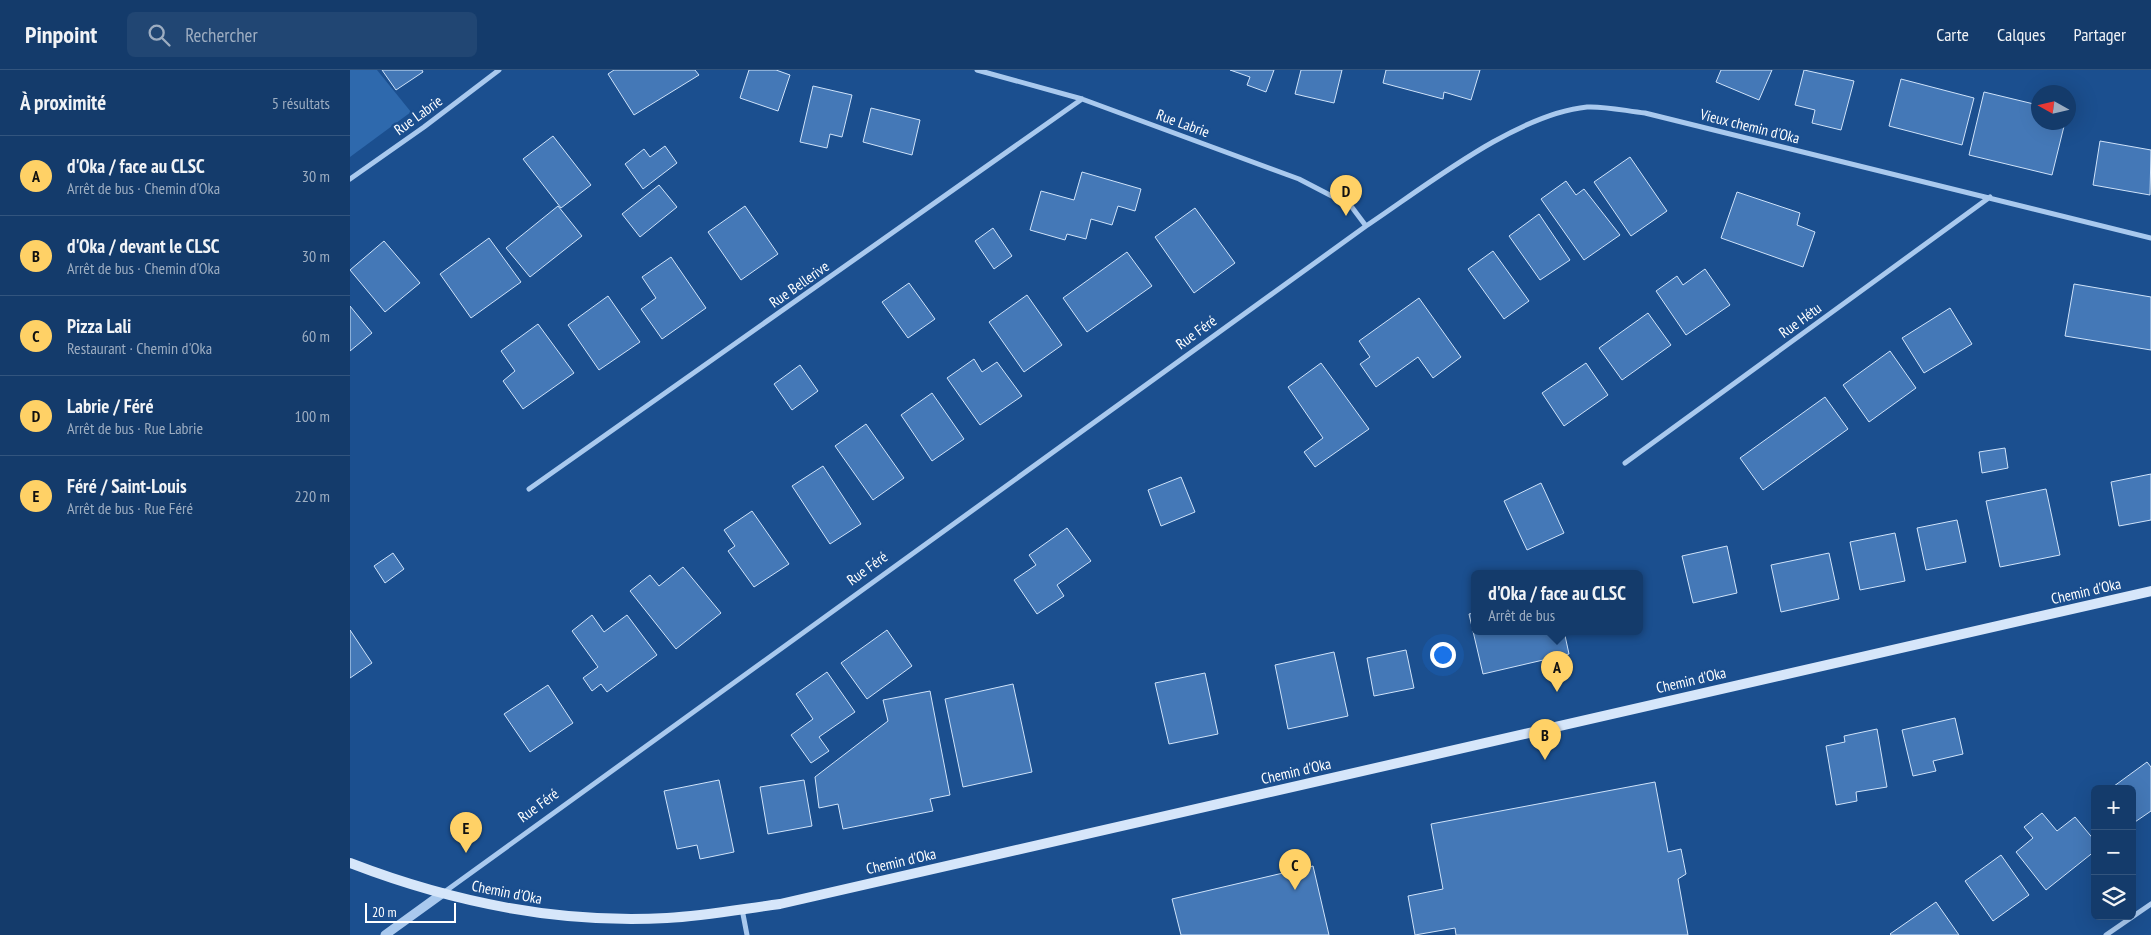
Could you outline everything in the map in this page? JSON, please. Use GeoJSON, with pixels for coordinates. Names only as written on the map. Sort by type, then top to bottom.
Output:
{"type":"FeatureCollection","features":[{"type":"Feature","properties":{"kind":"main road","name":"Chemin d'Oka"},"geometry":{"type":"LineString","coordinates":[[350,863],[443,893],[501,908],[585,918],[666,918],[742,909],[830,893],[2151,592]]}},
{"type":"Feature","properties":{"kind":"street","name":"Rue Labrie"},"geometry":{"type":"LineString","coordinates":[[350,179],[424,127],[499,70]]}},
{"type":"Feature","properties":{"kind":"street","name":"Rue Labrie"},"geometry":{"type":"LineString","coordinates":[[977,70],[1082,100],[1299,179],[1351,206],[1366,226]]}},
{"type":"Feature","properties":{"kind":"street","name":"Rue Bellerive"},"geometry":{"type":"LineString","coordinates":[[530,489],[1082,100]]}},
{"type":"Feature","properties":{"kind":"street","name":"Vieux chemin d'Oka"},"geometry":{"type":"LineString","coordinates":[[1366,226],[1513,130],[1560,112],[1589,107],[1644,113],[2151,238]]}},
{"type":"Feature","properties":{"kind":"street","name":"Rue Hétu"},"geometry":{"type":"LineString","coordinates":[[1625,463],[1990,197]]}},
{"type":"Feature","properties":{"kind":"street","name":"Rue Féré"},"geometry":{"type":"LineString","coordinates":[[385,935],[1366,226]]}},
{"type":"Feature","properties":{"kind":"street"},"geometry":{"type":"LineString","coordinates":[[2106,935],[2151,904]]}},
{"type":"Feature","properties":{"kind":"street"},"geometry":{"type":"LineString","coordinates":[[742,909],[747,935]]}},
{"type":"Feature","properties":{"kind":"shaded area"},"geometry":{"type":"Polygon","coordinates":[[[350,70],[377,70],[411,112],[350,157],[350,70]]]}},
{"type":"Feature","properties":{"kind":"building"},"geometry":{"type":"Polygon","coordinates":[[[382,70],[422,70],[423,72],[396,90],[382,70]]]}},
{"type":"Feature","properties":{"kind":"building"},"geometry":{"type":"Polygon","coordinates":[[[614,70],[695,70],[699,75],[634,115],[608,74],[614,70]]]}},
{"type":"Feature","properties":{"kind":"building"},"geometry":{"type":"Polygon","coordinates":[[[749,70],[776,70],[790,75],[778,111],[740,98],[749,70]]]}},
{"type":"Feature","properties":{"kind":"building"},"geometry":{"type":"Polygon","coordinates":[[[1230,70],[1274,70],[1266,92],[1247,85],[1250,77],[1230,70]]]}},
{"type":"Feature","properties":{"kind":"building"},"geometry":{"type":"Polygon","coordinates":[[[1301,70],[1342,70],[1334,103],[1295,94],[1301,70]]]}},
{"type":"Feature","properties":{"kind":"building"},"geometry":{"type":"Polygon","coordinates":[[[1386,70],[1480,70],[1471,100],[1444,92],[1443,99],[1383,83],[1386,70]]]}},
{"type":"Feature","properties":{"kind":"building"},"geometry":{"type":"Polygon","coordinates":[[[1721,70],[1772,70],[1759,100],[1716,82],[1721,70]]]}},
{"type":"Feature","properties":{"kind":"building"},"geometry":{"type":"Polygon","coordinates":[[[1804,70],[1854,81],[1841,130],[1812,123],[1815,110],[1795,105],[1804,70]]]}},
{"type":"Feature","properties":{"kind":"building"},"geometry":{"type":"Polygon","coordinates":[[[1901,79],[1974,98],[1962,145],[1889,126],[1901,79]]]}},
{"type":"Feature","properties":{"kind":"building"},"geometry":{"type":"Polygon","coordinates":[[[813,86],[852,95],[842,137],[830,134],[827,148],[800,142],[813,86]]]}},
{"type":"Feature","properties":{"kind":"building"},"geometry":{"type":"Polygon","coordinates":[[[1984,92],[2031,103],[2031,130],[2063,130],[2052,175],[1969,155],[1984,92]]]}},
{"type":"Feature","properties":{"kind":"building"},"geometry":{"type":"Polygon","coordinates":[[[871,108],[920,120],[912,155],[863,142],[871,108]]]}},
{"type":"Feature","properties":{"kind":"building"},"geometry":{"type":"Polygon","coordinates":[[[553,136],[591,185],[561,208],[523,159],[553,136]]]}},
{"type":"Feature","properties":{"kind":"building"},"geometry":{"type":"Polygon","coordinates":[[[2100,141],[2151,150],[2150,195],[2093,185],[2100,141]]]}},
{"type":"Feature","properties":{"kind":"building"},"geometry":{"type":"Polygon","coordinates":[[[665,146],[677,163],[643,189],[625,164],[644,149],[650,157],[665,146]]]}},
{"type":"Feature","properties":{"kind":"building"},"geometry":{"type":"Polygon","coordinates":[[[1630,157],[1667,211],[1631,236],[1594,182],[1630,157]]]}},
{"type":"Feature","properties":{"kind":"building"},"geometry":{"type":"Polygon","coordinates":[[[1082,172],[1141,189],[1135,211],[1118,206],[1112,225],[1091,219],[1086,239],[1067,234],[1065,240],[1030,230],[1041,191],[1074,200],[1082,172]]]}},
{"type":"Feature","properties":{"kind":"building"},"geometry":{"type":"Polygon","coordinates":[[[1566,181],[1576,195],[1584,189],[1620,235],[1584,260],[1541,199],[1566,181]]]}},
{"type":"Feature","properties":{"kind":"building"},"geometry":{"type":"Polygon","coordinates":[[[659,185],[677,207],[640,237],[622,214],[659,185]]]}},
{"type":"Feature","properties":{"kind":"building"},"geometry":{"type":"Polygon","coordinates":[[[1737,192],[1800,213],[1797,225],[1815,232],[1803,267],[1721,238],[1737,192]]]}},
{"type":"Feature","properties":{"kind":"building"},"geometry":{"type":"Polygon","coordinates":[[[558,206],[582,236],[530,277],[506,248],[558,206]]]}},
{"type":"Feature","properties":{"kind":"building"},"geometry":{"type":"Polygon","coordinates":[[[745,206],[778,254],[741,280],[708,232],[745,206]]]}},
{"type":"Feature","properties":{"kind":"building"},"geometry":{"type":"Polygon","coordinates":[[[1195,208],[1235,263],[1194,293],[1155,237],[1195,208]]]}},
{"type":"Feature","properties":{"kind":"building"},"geometry":{"type":"Polygon","coordinates":[[[1539,214],[1570,260],[1540,280],[1509,236],[1539,214]]]}},
{"type":"Feature","properties":{"kind":"building"},"geometry":{"type":"Polygon","coordinates":[[[993,228],[1012,256],[994,269],[975,241],[993,228]]]}},
{"type":"Feature","properties":{"kind":"building"},"geometry":{"type":"Polygon","coordinates":[[[489,238],[521,282],[471,318],[440,274],[489,238]]]}},
{"type":"Feature","properties":{"kind":"building"},"geometry":{"type":"Polygon","coordinates":[[[384,241],[420,283],[385,312],[350,270],[384,241]]]}},
{"type":"Feature","properties":{"kind":"building"},"geometry":{"type":"Polygon","coordinates":[[[1493,251],[1529,301],[1504,319],[1468,269],[1493,251]]]}},
{"type":"Feature","properties":{"kind":"building"},"geometry":{"type":"Polygon","coordinates":[[[1127,252],[1152,286],[1087,332],[1063,298],[1127,252]]]}},
{"type":"Feature","properties":{"kind":"building"},"geometry":{"type":"Polygon","coordinates":[[[671,257],[706,308],[662,339],[641,309],[656,298],[642,277],[671,257]]]}},
{"type":"Feature","properties":{"kind":"building"},"geometry":{"type":"Polygon","coordinates":[[[1705,269],[1730,305],[1686,335],[1656,291],[1677,276],[1683,285],[1705,269]]]}},
{"type":"Feature","properties":{"kind":"building"},"geometry":{"type":"Polygon","coordinates":[[[909,283],[935,319],[908,338],[882,302],[909,283]]]}},
{"type":"Feature","properties":{"kind":"building"},"geometry":{"type":"Polygon","coordinates":[[[2074,284],[2151,297],[2151,350],[2065,336],[2074,284]]]}},
{"type":"Feature","properties":{"kind":"building"},"geometry":{"type":"Polygon","coordinates":[[[1027,295],[1062,345],[1024,372],[989,322],[1027,295]]]}},
{"type":"Feature","properties":{"kind":"building"},"geometry":{"type":"Polygon","coordinates":[[[608,296],[640,342],[599,370],[568,325],[608,296]]]}},
{"type":"Feature","properties":{"kind":"building"},"geometry":{"type":"Polygon","coordinates":[[[1419,298],[1461,357],[1433,378],[1418,357],[1376,387],[1360,364],[1370,357],[1359,341],[1419,298]]]}},
{"type":"Feature","properties":{"kind":"building"},"geometry":{"type":"Polygon","coordinates":[[[350,306],[372,333],[350,351],[350,306]]]}},
{"type":"Feature","properties":{"kind":"building"},"geometry":{"type":"Polygon","coordinates":[[[1950,308],[1972,344],[1924,373],[1902,338],[1950,308]]]}},
{"type":"Feature","properties":{"kind":"building"},"geometry":{"type":"Polygon","coordinates":[[[1648,313],[1671,345],[1622,380],[1599,348],[1648,313]]]}},
{"type":"Feature","properties":{"kind":"building"},"geometry":{"type":"Polygon","coordinates":[[[538,324],[574,373],[523,409],[503,381],[515,371],[501,351],[538,324]]]}},
{"type":"Feature","properties":{"kind":"building"},"geometry":{"type":"Polygon","coordinates":[[[1890,351],[1916,388],[1869,422],[1843,385],[1890,351]]]}},
{"type":"Feature","properties":{"kind":"building"},"geometry":{"type":"Polygon","coordinates":[[[974,359],[982,372],[997,362],[1022,396],[980,425],[947,378],[974,359]]]}},
{"type":"Feature","properties":{"kind":"building"},"geometry":{"type":"Polygon","coordinates":[[[1321,363],[1369,429],[1315,467],[1304,452],[1323,438],[1288,387],[1321,363]]]}},
{"type":"Feature","properties":{"kind":"building"},"geometry":{"type":"Polygon","coordinates":[[[1586,363],[1608,395],[1564,426],[1542,393],[1586,363]]]}},
{"type":"Feature","properties":{"kind":"building"},"geometry":{"type":"Polygon","coordinates":[[[800,365],[818,391],[792,410],[774,384],[800,365]]]}},
{"type":"Feature","properties":{"kind":"building"},"geometry":{"type":"Polygon","coordinates":[[[932,393],[964,439],[932,461],[901,415],[932,393]]]}},
{"type":"Feature","properties":{"kind":"building"},"geometry":{"type":"Polygon","coordinates":[[[1825,397],[1848,429],[1763,490],[1740,458],[1825,397]]]}},
{"type":"Feature","properties":{"kind":"building"},"geometry":{"type":"Polygon","coordinates":[[[866,424],[904,478],[873,500],[835,446],[866,424]]]}},
{"type":"Feature","properties":{"kind":"building"},"geometry":{"type":"Polygon","coordinates":[[[2005,448],[2008,468],[1982,473],[1979,452],[2005,448]]]}},
{"type":"Feature","properties":{"kind":"building"},"geometry":{"type":"Polygon","coordinates":[[[823,466],[861,524],[830,544],[792,486],[823,466]]]}},
{"type":"Feature","properties":{"kind":"building"},"geometry":{"type":"Polygon","coordinates":[[[2151,474],[2151,520],[2119,526],[2111,482],[2151,474]]]}},
{"type":"Feature","properties":{"kind":"building"},"geometry":{"type":"Polygon","coordinates":[[[1181,477],[1195,512],[1161,526],[1148,490],[1181,477]]]}},
{"type":"Feature","properties":{"kind":"building"},"geometry":{"type":"Polygon","coordinates":[[[1541,483],[1564,533],[1527,550],[1504,501],[1541,483]]]}},
{"type":"Feature","properties":{"kind":"building"},"geometry":{"type":"Polygon","coordinates":[[[2046,489],[2060,555],[2000,567],[1986,501],[2046,489]]]}},
{"type":"Feature","properties":{"kind":"building"},"geometry":{"type":"Polygon","coordinates":[[[752,511],[789,564],[754,587],[728,551],[735,546],[724,530],[752,511]]]}},
{"type":"Feature","properties":{"kind":"building"},"geometry":{"type":"Polygon","coordinates":[[[1957,520],[1966,562],[1926,570],[1917,528],[1957,520]]]}},
{"type":"Feature","properties":{"kind":"building"},"geometry":{"type":"Polygon","coordinates":[[[1067,528],[1091,561],[1057,585],[1064,596],[1037,614],[1014,580],[1036,565],[1029,555],[1067,528]]]}},
{"type":"Feature","properties":{"kind":"building"},"geometry":{"type":"Polygon","coordinates":[[[1895,533],[1905,581],[1860,590],[1850,542],[1895,533]]]}},
{"type":"Feature","properties":{"kind":"building"},"geometry":{"type":"Polygon","coordinates":[[[1727,546],[1737,593],[1693,603],[1682,556],[1727,546]]]}},
{"type":"Feature","properties":{"kind":"building"},"geometry":{"type":"Polygon","coordinates":[[[393,553],[404,569],[385,583],[374,566],[393,553]]]}},
{"type":"Feature","properties":{"kind":"building"},"geometry":{"type":"Polygon","coordinates":[[[1829,553],[1839,599],[1781,612],[1771,565],[1829,553]]]}},
{"type":"Feature","properties":{"kind":"building"},"geometry":{"type":"Polygon","coordinates":[[[683,567],[721,613],[676,649],[630,591],[650,575],[659,586],[683,567]]]}},
{"type":"Feature","properties":{"kind":"building"},"geometry":{"type":"Polygon","coordinates":[[[592,615],[604,632],[627,615],[657,655],[607,692],[601,684],[592,691],[583,678],[598,667],[572,631],[592,615]]]}},
{"type":"Feature","properties":{"kind":"building"},"geometry":{"type":"Polygon","coordinates":[[[350,630],[372,663],[350,678],[350,630]]]}},
{"type":"Feature","properties":{"kind":"building"},"geometry":{"type":"Polygon","coordinates":[[[887,630],[912,666],[867,699],[841,663],[887,630]]]}},
{"type":"Feature","properties":{"kind":"building"},"geometry":{"type":"Polygon","coordinates":[[[1474,635],[1565,635],[1569,654],[1483,674],[1474,635]]]}},
{"type":"Feature","properties":{"kind":"building"},"geometry":{"type":"Polygon","coordinates":[[[1406,650],[1414,688],[1374,696],[1367,658],[1406,650]]]}},
{"type":"Feature","properties":{"kind":"building"},"geometry":{"type":"Polygon","coordinates":[[[1334,652],[1348,716],[1288,729],[1275,665],[1334,652]]]}},
{"type":"Feature","properties":{"kind":"building"},"geometry":{"type":"Polygon","coordinates":[[[827,672],[855,712],[819,737],[829,751],[811,763],[791,735],[813,719],[796,694],[827,672]]]}},
{"type":"Feature","properties":{"kind":"building"},"geometry":{"type":"Polygon","coordinates":[[[1205,673],[1218,734],[1169,744],[1155,683],[1205,673]]]}},
{"type":"Feature","properties":{"kind":"building"},"geometry":{"type":"Polygon","coordinates":[[[1013,684],[1032,772],[963,787],[945,699],[1013,684]]]}},
{"type":"Feature","properties":{"kind":"building"},"geometry":{"type":"Polygon","coordinates":[[[548,685],[573,723],[530,752],[504,714],[548,685]]]}},
{"type":"Feature","properties":{"kind":"building"},"geometry":{"type":"Polygon","coordinates":[[[930,691],[950,795],[930,799],[933,811],[843,829],[838,804],[819,808],[815,777],[888,721],[883,700],[930,691]]]}},
{"type":"Feature","properties":{"kind":"building"},"geometry":{"type":"Polygon","coordinates":[[[1955,718],[1963,754],[1933,761],[1936,771],[1913,776],[1902,730],[1955,718]]]}},
{"type":"Feature","properties":{"kind":"building"},"geometry":{"type":"Polygon","coordinates":[[[1877,729],[1887,787],[1856,792],[1857,801],[1836,805],[1826,746],[1845,742],[1844,736],[1877,729]]]}},
{"type":"Feature","properties":{"kind":"building"},"geometry":{"type":"Polygon","coordinates":[[[2147,762],[2151,767],[2151,811],[2136,821],[2136,785],[2115,785],[2147,762]]]}},
{"type":"Feature","properties":{"kind":"building"},"geometry":{"type":"Polygon","coordinates":[[[719,780],[734,852],[700,859],[697,845],[677,849],[664,791],[719,780]]]}},
{"type":"Feature","properties":{"kind":"building"},"geometry":{"type":"Polygon","coordinates":[[[804,780],[812,826],[768,834],[760,787],[804,780]]]}},
{"type":"Feature","properties":{"kind":"building"},"geometry":{"type":"Polygon","coordinates":[[[1655,782],[1668,852],[1681,849],[1686,874],[1678,879],[1688,935],[1456,935],[1455,928],[1415,935],[1408,896],[1443,889],[1431,824],[1655,782]]]}},
{"type":"Feature","properties":{"kind":"building"},"geometry":{"type":"Polygon","coordinates":[[[2042,813],[2057,831],[2075,817],[2091,836],[2091,854],[2046,890],[2016,852],[2033,838],[2024,827],[2042,813]]]}},
{"type":"Feature","properties":{"kind":"building"},"geometry":{"type":"Polygon","coordinates":[[[2001,855],[2029,895],[1993,921],[1965,881],[2001,855]]]}},
{"type":"Feature","properties":{"kind":"building"},"geometry":{"type":"Polygon","coordinates":[[[1313,866],[1329,935],[1181,935],[1172,899],[1313,866]]]}},
{"type":"Feature","properties":{"kind":"building"},"geometry":{"type":"Polygon","coordinates":[[[1936,902],[1959,935],[1890,934],[1936,902]]]}},
{"type":"Feature","properties":{"kind":"place","name":"Labrie / Féré"},"geometry":{"type":"Point","coordinates":[1346,216]}},
{"type":"Feature","properties":{"kind":"place","name":"d'Oka / face au CLSC"},"geometry":{"type":"Point","coordinates":[1557,692]}},
{"type":"Feature","properties":{"kind":"place","name":"d'Oka / devant le CLSC"},"geometry":{"type":"Point","coordinates":[1545,760]}},
{"type":"Feature","properties":{"kind":"place","name":"Féré / Saint-Louis"},"geometry":{"type":"Point","coordinates":[466,853]}},
{"type":"Feature","properties":{"kind":"place","name":"Pizza Lali"},"geometry":{"type":"Point","coordinates":[1295,890]}}]}
